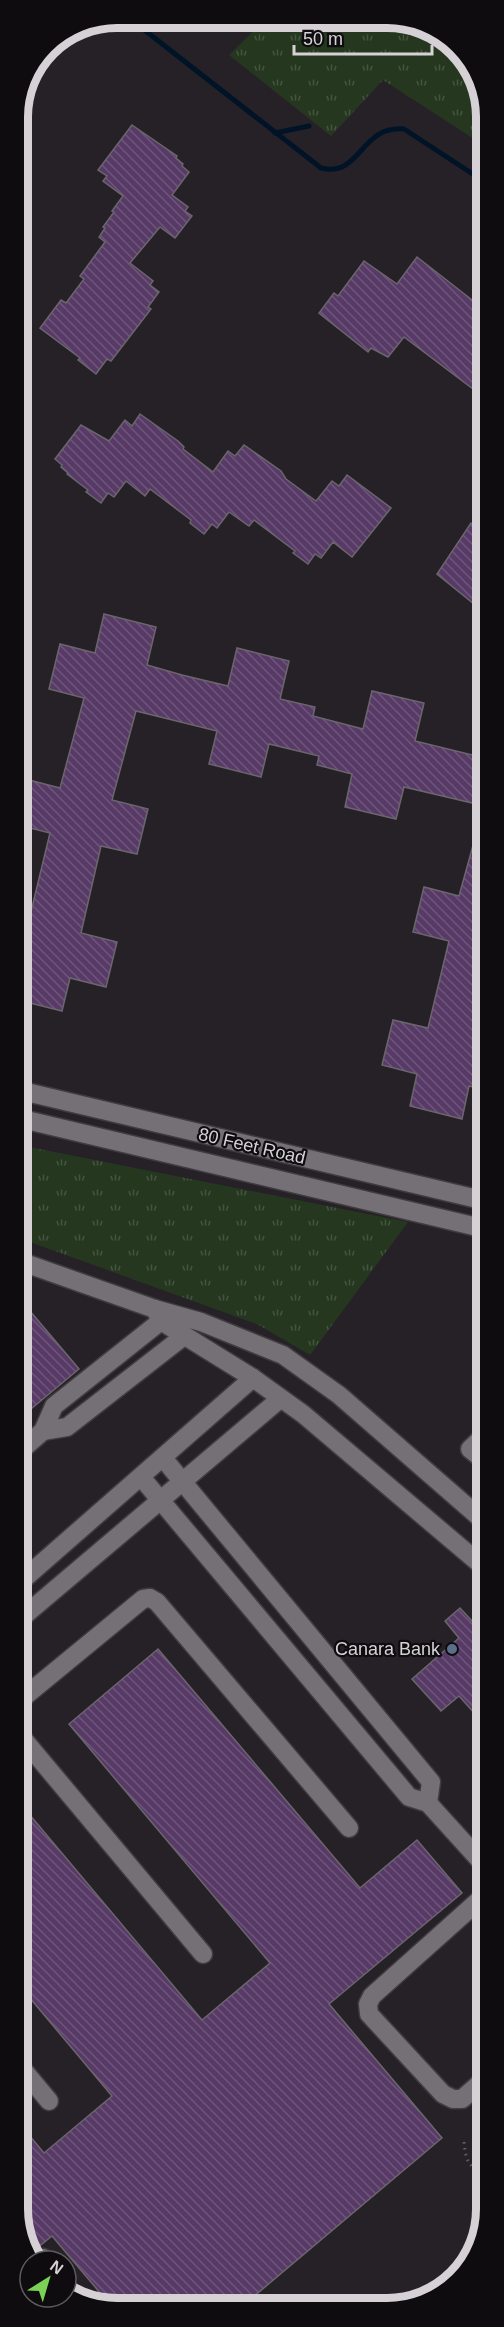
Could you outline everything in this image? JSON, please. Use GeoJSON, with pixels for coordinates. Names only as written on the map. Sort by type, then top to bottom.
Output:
{"type":"FeatureCollection","features":[{"type":"Feature","properties":{"kind":"street","name":"80 Feet Road"},"geometry":{"type":"LineString","coordinates":[[29,1092],[475,1199]]}},
{"type":"Feature","properties":{"kind":"street","name":"80 Feet Road"},"geometry":{"type":"LineString","coordinates":[[29,1120],[475,1227]]}},
{"type":"Feature","properties":{"kind":"street"},"geometry":{"type":"LineString","coordinates":[[28,1265],[158,1315],[201,1322],[283,1355],[339,1395],[475,1514]]}},
{"type":"Feature","properties":{"kind":"street"},"geometry":{"type":"LineString","coordinates":[[158,1315],[184,1336],[253,1378],[280,1400],[303,1414],[475,1560]]}},
{"type":"Feature","properties":{"kind":"street"},"geometry":{"type":"LineString","coordinates":[[28,1444],[43,1431],[54,1406],[158,1315]]}},
{"type":"Feature","properties":{"kind":"street"},"geometry":{"type":"LineString","coordinates":[[43,1431],[67,1426],[184,1336]]}},
{"type":"Feature","properties":{"kind":"street"},"geometry":{"type":"LineString","coordinates":[[28,1575],[253,1378]]}},
{"type":"Feature","properties":{"kind":"street"},"geometry":{"type":"LineString","coordinates":[[28,1612],[280,1400]]}},
{"type":"Feature","properties":{"kind":"street"},"geometry":{"type":"LineString","coordinates":[[163,1458],[431,1782],[428,1803]]}},
{"type":"Feature","properties":{"kind":"street"},"geometry":{"type":"LineString","coordinates":[[141,1477],[409,1797],[428,1803],[475,1855]]}},
{"type":"Feature","properties":{"kind":"street"},"geometry":{"type":"LineString","coordinates":[[28,1693],[143,1599],[150,1598],[157,1602],[350,1827]]}},
{"type":"Feature","properties":{"kind":"street"},"geometry":{"type":"LineString","coordinates":[[28,1745],[203,1954]]}},
{"type":"Feature","properties":{"kind":"street"},"geometry":{"type":"LineString","coordinates":[[475,1904],[372,1996],[368,2004],[369,2014],[443,2094],[453,2099],[462,2099],[475,2088]]}},
{"type":"Feature","properties":{"kind":"street"},"geometry":{"type":"LineString","coordinates":[[28,2076],[49,2101]]}},
{"type":"Feature","properties":{"kind":"path"},"geometry":{"type":"LineString","coordinates":[[464,2142],[466,2159],[475,2169]]}},
{"type":"Feature","properties":{"kind":"green space"},"geometry":{"type":"Polygon","coordinates":[[[257,28],[386,28],[420,35],[441,47],[464,73],[475,106],[476,140],[383,80],[331,136],[229,55],[257,28]]]}},
{"type":"Feature","properties":{"kind":"green space"},"geometry":{"type":"Polygon","coordinates":[[[29,1147],[408,1222],[310,1355],[257,1324],[28,1241],[29,1147]]]}},
{"type":"Feature","properties":{"kind":"building"},"geometry":{"type":"Polygon","coordinates":[[[132,125],[177,156],[182,166],[189,172],[172,195],[188,207],[185,211],[192,216],[175,238],[160,227],[130,263],[153,281],[150,285],[159,292],[148,307],[151,309],[111,361],[107,359],[96,374],[78,360],[80,358],[40,328],[61,300],[66,303],[84,279],[80,276],[105,242],[99,237],[114,212],[112,211],[123,196],[103,181],[107,176],[98,170],[132,125]]]}},
{"type":"Feature","properties":{"kind":"building"},"geometry":{"type":"Polygon","coordinates":[[[417,257],[476,303],[476,391],[404,337],[388,357],[371,348],[368,352],[319,313],[334,293],[338,296],[364,261],[397,284],[417,257]]]}},
{"type":"Feature","properties":{"kind":"building"},"geometry":{"type":"Polygon","coordinates":[[[140,414],[178,441],[184,447],[183,449],[213,472],[228,451],[235,456],[244,445],[281,471],[286,479],[316,501],[332,481],[339,486],[347,475],[391,508],[352,557],[333,542],[321,558],[315,554],[308,564],[293,553],[295,551],[254,520],[249,526],[229,512],[217,528],[212,524],[204,534],[190,523],[191,520],[150,489],[145,496],[126,481],[114,497],[108,493],[101,503],[67,474],[55,459],[81,425],[109,441],[125,420],[132,426],[140,414]]]}},
{"type":"Feature","properties":{"kind":"building"},"geometry":{"type":"Polygon","coordinates":[[[471,523],[476,527],[476,605],[437,574],[471,523]]]}},
{"type":"Feature","properties":{"kind":"building"},"geometry":{"type":"Polygon","coordinates":[[[104,614],[156,627],[147,665],[182,675],[228,686],[237,648],[289,661],[280,699],[315,707],[313,716],[363,729],[372,691],[424,703],[415,741],[476,756],[476,804],[404,787],[396,819],[345,807],[352,774],[317,765],[319,756],[269,744],[261,777],[209,764],[217,731],[136,711],[112,800],[148,809],[137,854],[101,846],[81,933],[117,942],[106,987],[70,978],[62,1011],[29,1003],[29,920],[50,833],[29,828],[29,780],[60,788],[84,698],[49,689],[60,644],[95,653],[104,614]]]}},
{"type":"Feature","properties":{"kind":"building"},"geometry":{"type":"Polygon","coordinates":[[[476,836],[476,1088],[469,1086],[462,1119],[410,1106],[417,1074],[382,1065],[393,1020],[428,1028],[449,941],[413,932],[424,887],[459,896],[476,836]]]}},
{"type":"Feature","properties":{"kind":"building"},"geometry":{"type":"Polygon","coordinates":[[[28,1309],[79,1369],[28,1411],[28,1309]]]}},
{"type":"Feature","properties":{"kind":"building"},"geometry":{"type":"Polygon","coordinates":[[[460,1608],[475,1624],[475,1714],[459,1696],[441,1711],[412,1679],[459,1638],[445,1621],[460,1608]]]}},
{"type":"Feature","properties":{"kind":"building"},"geometry":{"type":"Polygon","coordinates":[[[158,1649],[360,1888],[417,1840],[462,1893],[329,2004],[442,2138],[252,2298],[104,2297],[78,2267],[78,2249],[63,2249],[52,2236],[38,2248],[29,2221],[28,2134],[44,2153],[112,2096],[28,1996],[28,1813],[202,2020],[270,1963],[69,1724],[158,1649]]]}},
{"type":"Feature","properties":{"kind":"waterway"},"geometry":{"type":"LineString","coordinates":[[142,28],[321,168],[334,169],[345,166],[378,135],[389,130],[404,129],[476,176]]}},
{"type":"Feature","properties":{"kind":"waterway"},"geometry":{"type":"LineString","coordinates":[[275,133],[309,126]]}},
{"type":"Feature","properties":{"kind":"place","name":"Canara Bank"},"geometry":{"type":"Point","coordinates":[452,1649]}}]}
